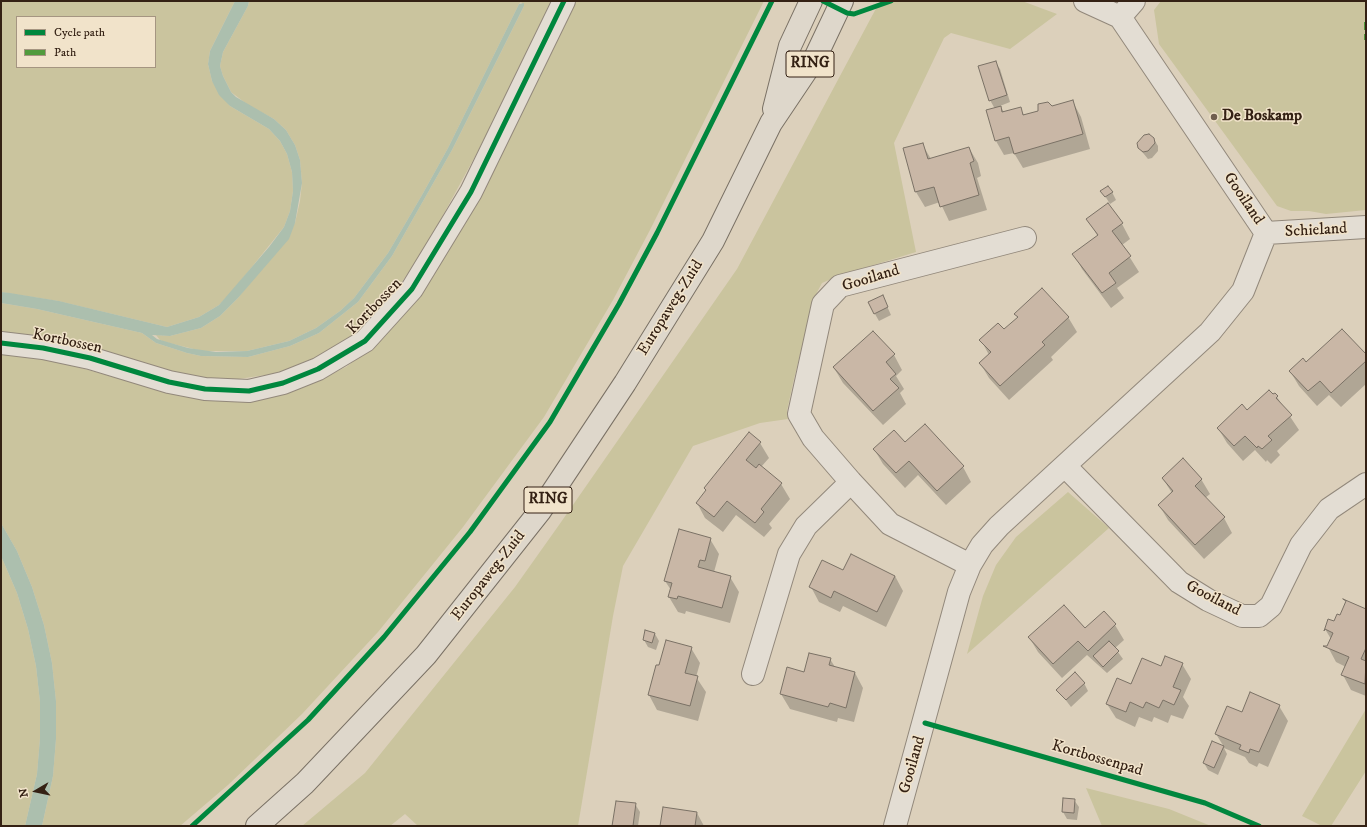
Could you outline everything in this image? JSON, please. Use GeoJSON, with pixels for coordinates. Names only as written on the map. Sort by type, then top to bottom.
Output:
{"type":"FeatureCollection","features":[{"type":"Feature","properties":{"kind":"main road","name":"Europaweg-Zuid"},"geometry":{"type":"LineString","coordinates":[[771,123],[790,46],[811,1]]}},
{"type":"Feature","properties":{"kind":"main road","name":"Europaweg-Zuid"},"geometry":{"type":"LineString","coordinates":[[257,826],[305,783],[426,655],[540,511],[625,382],[713,241],[771,123],[816,56],[842,1]]}},
{"type":"Feature","properties":{"kind":"street","name":"Kortbossen"},"geometry":{"type":"LineString","coordinates":[[1,343],[43,348],[90,358],[169,382],[206,389],[249,391],[283,383],[325,365],[364,341],[412,288],[471,192],[564,1]]}},
{"type":"Feature","properties":{"kind":"street","name":"Gooiland"},"geometry":{"type":"LineString","coordinates":[[895,826],[959,592],[970,565],[982,545],[999,526],[1066,467],[1210,332],[1243,291],[1266,233],[1127,9],[1085,1]]}},
{"type":"Feature","properties":{"kind":"street","name":"Schieland"},"geometry":{"type":"LineString","coordinates":[[1266,233],[1366,227]]}},
{"type":"Feature","properties":{"kind":"street","name":"Gooiland"},"geometry":{"type":"LineString","coordinates":[[970,565],[890,524],[813,438],[799,414],[823,304],[840,286],[1025,238]]}},
{"type":"Feature","properties":{"kind":"street","name":"Gooiland"},"geometry":{"type":"LineString","coordinates":[[1066,467],[1179,582],[1208,600],[1242,616],[1259,616],[1271,606],[1300,545],[1329,509],[1366,484]]}},
{"type":"Feature","properties":{"kind":"street"},"geometry":{"type":"LineString","coordinates":[[753,674],[789,554],[806,526],[851,482]]}},
{"type":"Feature","properties":{"kind":"shaded area"},"geometry":{"type":"Polygon","coordinates":[[[1,1],[235,1],[210,51],[208,64],[212,81],[230,106],[269,129],[280,141],[287,154],[292,172],[293,191],[290,211],[284,227],[231,293],[219,305],[199,317],[167,327],[58,301],[1,292],[1,1]]]}},
{"type":"Feature","properties":{"kind":"shaded area"},"geometry":{"type":"Polygon","coordinates":[[[235,1],[249,1],[248,6],[223,52],[220,66],[223,76],[231,92],[236,97],[274,119],[286,130],[295,145],[300,160],[302,183],[295,223],[289,239],[238,298],[220,316],[201,328],[170,336],[152,335],[157,339],[188,348],[216,352],[247,351],[289,341],[316,328],[340,311],[354,298],[388,253],[422,195],[448,148],[519,4],[524,3],[524,6],[452,150],[392,256],[358,302],[319,333],[290,346],[248,357],[201,356],[156,343],[142,333],[37,309],[1,303],[1,292],[10,293],[59,301],[167,327],[199,317],[219,305],[269,247],[284,227],[290,211],[293,191],[292,172],[287,154],[280,141],[269,129],[230,106],[219,95],[212,81],[208,64],[210,51],[235,1]]]}},
{"type":"Feature","properties":{"kind":"shaded area"},"geometry":{"type":"Polygon","coordinates":[[[249,1],[552,1],[478,151],[424,250],[383,309],[361,330],[340,345],[314,360],[279,373],[225,381],[198,378],[30,336],[1,331],[1,303],[37,309],[142,333],[156,343],[201,356],[248,357],[290,346],[319,333],[358,302],[392,256],[452,150],[524,6],[521,2],[519,4],[448,148],[422,195],[388,253],[354,298],[340,311],[316,328],[289,341],[247,351],[202,351],[165,342],[160,340],[156,335],[170,336],[201,328],[220,316],[238,298],[295,223],[300,201],[302,183],[300,160],[295,145],[286,130],[274,119],[248,105],[231,92],[220,66],[223,52],[248,6],[249,1]]]}},
{"type":"Feature","properties":{"kind":"shaded area"},"geometry":{"type":"Polygon","coordinates":[[[574,1],[764,1],[650,230],[613,300],[544,417],[463,527],[378,632],[302,714],[228,785],[180,826],[42,826],[53,776],[56,739],[56,701],[52,663],[44,625],[32,587],[17,551],[1,523],[1,352],[60,362],[173,394],[198,399],[226,401],[246,400],[292,390],[319,380],[346,367],[370,349],[406,313],[422,291],[574,1]]]}},
{"type":"Feature","properties":{"kind":"shaded area"},"geometry":{"type":"Polygon","coordinates":[[[880,1],[1022,1],[1057,14],[1010,49],[951,33],[944,38],[894,143],[916,252],[838,276],[822,283],[814,298],[793,383],[787,411],[788,419],[760,423],[693,446],[623,566],[613,616],[578,826],[418,826],[405,814],[390,826],[302,826],[365,773],[515,587],[559,525],[737,269],[880,1]]]}},
{"type":"Feature","properties":{"kind":"shaded area"},"geometry":{"type":"Polygon","coordinates":[[[1161,1],[1366,1],[1366,210],[1326,214],[1309,211],[1291,211],[1277,206],[1159,44],[1154,10],[1161,1]]]}},
{"type":"Feature","properties":{"kind":"shaded area"},"geometry":{"type":"Polygon","coordinates":[[[1068,492],[1109,528],[967,654],[983,596],[996,565],[1016,537],[1068,492]]]}},
{"type":"Feature","properties":{"kind":"shaded area"},"geometry":{"type":"Polygon","coordinates":[[[1,523],[17,551],[32,587],[44,625],[52,663],[56,701],[56,739],[53,776],[42,826],[25,826],[37,774],[40,738],[40,702],[36,666],[28,629],[17,593],[1,556],[1,523]]]}},
{"type":"Feature","properties":{"kind":"shaded area"},"geometry":{"type":"Polygon","coordinates":[[[1,556],[17,593],[28,629],[36,666],[40,702],[40,738],[37,774],[25,826],[1,826],[1,556]]]}},
{"type":"Feature","properties":{"kind":"shaded area"},"geometry":{"type":"Polygon","coordinates":[[[1366,709],[1366,771],[1331,826],[1322,826],[1302,816],[1366,709]]]}},
{"type":"Feature","properties":{"kind":"shaded area"},"geometry":{"type":"Polygon","coordinates":[[[1086,788],[1169,809],[1211,826],[1102,826],[1086,788]]]}},
{"type":"Feature","properties":{"kind":"building"},"geometry":{"type":"Polygon","coordinates":[[[996,61],[1007,95],[989,101],[978,66],[996,61]]]}},
{"type":"Feature","properties":{"kind":"building"},"geometry":{"type":"Polygon","coordinates":[[[1073,100],[1083,134],[1014,154],[1009,137],[995,141],[986,110],[1001,106],[1002,112],[1021,107],[1023,115],[1038,111],[1038,104],[1048,102],[1052,106],[1073,100]]]}},
{"type":"Feature","properties":{"kind":"building"},"geometry":{"type":"Polygon","coordinates":[[[1149,134],[1154,138],[1155,143],[1148,151],[1143,152],[1138,148],[1137,143],[1144,135],[1149,134]]]}},
{"type":"Feature","properties":{"kind":"building"},"geometry":{"type":"Polygon","coordinates":[[[923,143],[928,159],[969,147],[974,161],[970,163],[979,195],[940,207],[934,187],[915,192],[903,148],[923,143]]]}},
{"type":"Feature","properties":{"kind":"building"},"geometry":{"type":"Polygon","coordinates":[[[1108,186],[1113,192],[1105,197],[1100,191],[1108,186]]]}},
{"type":"Feature","properties":{"kind":"building"},"geometry":{"type":"Polygon","coordinates":[[[1108,203],[1123,223],[1112,231],[1131,256],[1109,273],[1116,283],[1102,293],[1072,254],[1098,235],[1086,219],[1108,203]]]}},
{"type":"Feature","properties":{"kind":"building"},"geometry":{"type":"Polygon","coordinates":[[[1042,288],[1069,317],[1042,342],[1045,345],[1000,386],[979,363],[991,352],[979,340],[998,323],[1004,329],[1018,317],[1014,314],[1042,288]]]}},
{"type":"Feature","properties":{"kind":"building"},"geometry":{"type":"Polygon","coordinates":[[[883,295],[888,307],[874,314],[868,302],[883,295]]]}},
{"type":"Feature","properties":{"kind":"building"},"geometry":{"type":"Polygon","coordinates":[[[1342,329],[1366,354],[1366,361],[1331,393],[1320,381],[1308,391],[1289,371],[1303,358],[1306,362],[1342,329]]]}},
{"type":"Feature","properties":{"kind":"building"},"geometry":{"type":"Polygon","coordinates":[[[873,331],[895,354],[886,362],[896,374],[890,379],[899,388],[873,411],[833,367],[873,331]]]}},
{"type":"Feature","properties":{"kind":"building"},"geometry":{"type":"Polygon","coordinates":[[[1269,390],[1278,396],[1276,398],[1292,415],[1268,436],[1272,440],[1262,449],[1258,446],[1257,448],[1245,436],[1234,446],[1217,428],[1242,404],[1247,410],[1269,390]]]}},
{"type":"Feature","properties":{"kind":"building"},"geometry":{"type":"Polygon","coordinates":[[[925,424],[964,466],[937,491],[909,461],[896,473],[873,449],[894,430],[905,442],[925,424]]]}},
{"type":"Feature","properties":{"kind":"building"},"geometry":{"type":"Polygon","coordinates":[[[749,432],[761,442],[746,460],[756,468],[759,464],[782,483],[761,509],[764,512],[755,523],[727,501],[714,517],[696,503],[706,490],[704,488],[749,432]]]}},
{"type":"Feature","properties":{"kind":"building"},"geometry":{"type":"Polygon","coordinates":[[[1183,458],[1202,479],[1195,486],[1225,517],[1195,545],[1158,505],[1173,491],[1162,478],[1183,458]]]}},
{"type":"Feature","properties":{"kind":"building"},"geometry":{"type":"Polygon","coordinates":[[[679,529],[711,538],[705,561],[700,560],[698,567],[731,576],[722,608],[678,596],[677,599],[668,597],[672,583],[664,581],[679,529]]]}},
{"type":"Feature","properties":{"kind":"building"},"geometry":{"type":"Polygon","coordinates":[[[851,554],[895,576],[877,612],[834,591],[831,598],[809,587],[822,560],[843,570],[851,554]]]}},
{"type":"Feature","properties":{"kind":"building"},"geometry":{"type":"Polygon","coordinates":[[[1343,599],[1366,609],[1366,648],[1361,659],[1366,661],[1365,684],[1341,675],[1349,657],[1323,646],[1327,646],[1333,633],[1325,629],[1324,631],[1328,619],[1334,621],[1337,614],[1340,615],[1346,601],[1343,599]]]}},
{"type":"Feature","properties":{"kind":"building"},"geometry":{"type":"Polygon","coordinates":[[[1064,605],[1085,628],[1104,611],[1116,624],[1088,651],[1078,641],[1053,664],[1028,637],[1064,605]]]}},
{"type":"Feature","properties":{"kind":"building"},"geometry":{"type":"Polygon","coordinates":[[[645,630],[655,633],[652,643],[643,640],[645,630]]]}},
{"type":"Feature","properties":{"kind":"building"},"geometry":{"type":"Polygon","coordinates":[[[666,640],[692,647],[685,673],[698,676],[690,706],[648,695],[656,665],[659,665],[666,640]]]}},
{"type":"Feature","properties":{"kind":"building"},"geometry":{"type":"Polygon","coordinates":[[[1109,641],[1119,651],[1103,667],[1093,656],[1109,641]]]}},
{"type":"Feature","properties":{"kind":"building"},"geometry":{"type":"Polygon","coordinates":[[[809,653],[831,658],[829,665],[855,672],[846,708],[830,703],[828,707],[780,694],[787,667],[804,672],[809,653]]]}},
{"type":"Feature","properties":{"kind":"building"},"geometry":{"type":"Polygon","coordinates":[[[1165,656],[1183,663],[1173,687],[1181,690],[1174,705],[1163,700],[1159,708],[1146,702],[1143,708],[1130,702],[1126,712],[1106,704],[1117,678],[1131,684],[1142,658],[1161,666],[1165,656]]]}},
{"type":"Feature","properties":{"kind":"building"},"geometry":{"type":"Polygon","coordinates":[[[1075,672],[1085,683],[1066,700],[1056,690],[1075,672]]]}},
{"type":"Feature","properties":{"kind":"building"},"geometry":{"type":"Polygon","coordinates":[[[1250,692],[1280,705],[1259,752],[1250,749],[1249,753],[1239,749],[1241,745],[1215,734],[1227,706],[1242,712],[1250,692]]]}},
{"type":"Feature","properties":{"kind":"building"},"geometry":{"type":"Polygon","coordinates":[[[1212,741],[1224,746],[1214,768],[1203,763],[1212,741]]]}},
{"type":"Feature","properties":{"kind":"building"},"geometry":{"type":"Polygon","coordinates":[[[1063,798],[1075,799],[1074,813],[1062,812],[1063,798]]]}},
{"type":"Feature","properties":{"kind":"building"},"geometry":{"type":"Polygon","coordinates":[[[616,801],[636,803],[633,826],[612,826],[616,801]]]}},
{"type":"Feature","properties":{"kind":"building"},"geometry":{"type":"Polygon","coordinates":[[[663,807],[697,812],[695,826],[660,826],[663,807]]]}},
{"type":"Feature","properties":{"kind":"marked path"},"geometry":{"type":"LineString","coordinates":[[1366,22],[1366,40]]}},
{"type":"Feature","properties":{"kind":"cycle path"},"geometry":{"type":"LineString","coordinates":[[1,343],[43,348],[90,358],[169,382],[205,389],[249,391],[283,383],[318,369],[365,341],[412,289],[471,192],[564,1]]}},
{"type":"Feature","properties":{"kind":"cycle path"},"geometry":{"type":"LineString","coordinates":[[192,826],[308,720],[384,637],[470,532],[550,422],[619,304],[657,233],[772,1]]}},
{"type":"Feature","properties":{"kind":"cycle path"},"geometry":{"type":"LineString","coordinates":[[823,1],[847,13],[854,14],[891,1]]}},
{"type":"Feature","properties":{"kind":"cycle path","name":"Kortbossenpad"},"geometry":{"type":"LineString","coordinates":[[925,723],[1205,803],[1259,826]]}},
{"type":"Feature","properties":{"kind":"place","name":"De Boskamp"},"geometry":{"type":"Point","coordinates":[1214,117]}}]}
